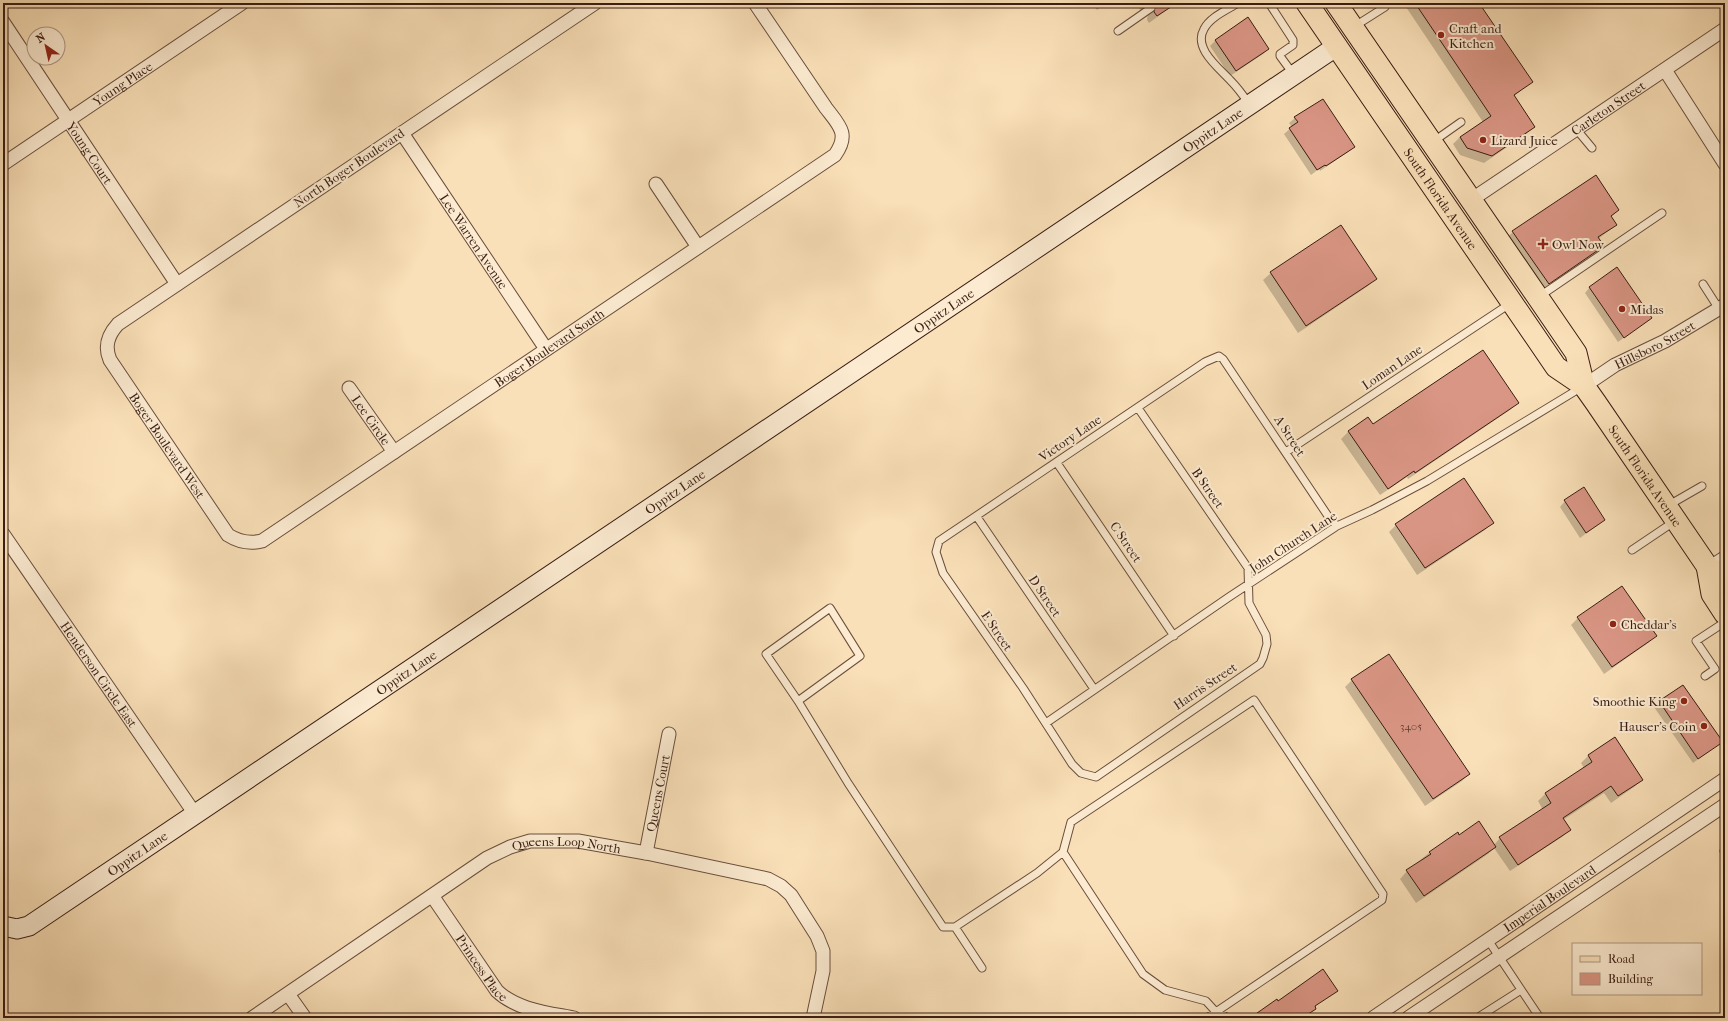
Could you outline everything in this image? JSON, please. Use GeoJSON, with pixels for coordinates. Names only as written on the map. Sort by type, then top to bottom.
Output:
{"type":"FeatureCollection","features":[{"type":"Feature","properties":{"kind":"main road","name":"South Florida Avenue"},"geometry":{"type":"LineString","coordinates":[[1307,3],[1556,366],[1584,386],[1707,566],[1725,578]]}},
{"type":"Feature","properties":{"kind":"main road","name":"South Florida Avenue"},"geometry":{"type":"LineString","coordinates":[[1336,3],[1576,353],[1584,386]]}},
{"type":"Feature","properties":{"kind":"main road"},"geometry":{"type":"LineString","coordinates":[[1337,46],[1341,44],[1352,48],[1369,71],[1397,91]]}},
{"type":"Feature","properties":{"kind":"main road","name":"South Florida Avenue"},"geometry":{"type":"LineString","coordinates":[[1707,566],[1712,594],[1725,614]]}},
{"type":"Feature","properties":{"kind":"street","name":"Young Place"},"geometry":{"type":"LineString","coordinates":[[3,164],[69,121],[242,3]]}},
{"type":"Feature","properties":{"kind":"street","name":"North Boger Boulevard"},"geometry":{"type":"LineString","coordinates":[[108,338],[118,324],[595,3]]}},
{"type":"Feature","properties":{"kind":"street","name":"Boger Boulevard South"},"geometry":{"type":"LineString","coordinates":[[243,542],[253,543],[262,540],[835,155],[842,146],[843,136],[838,122],[826,108],[755,3]]}},
{"type":"Feature","properties":{"kind":"street","name":"Young Court"},"geometry":{"type":"LineString","coordinates":[[3,22],[177,284]]}},
{"type":"Feature","properties":{"kind":"street","name":"Carleton Street"},"geometry":{"type":"LineString","coordinates":[[1471,200],[1725,30]]}},
{"type":"Feature","properties":{"kind":"street","name":"Oppitz Lane"},"geometry":{"type":"LineString","coordinates":[[7,927],[18,929],[29,926],[195,814],[232,791],[1337,46]]}},
{"type":"Feature","properties":{"kind":"street"},"geometry":{"type":"LineString","coordinates":[[1665,70],[1725,164]]}},
{"type":"Feature","properties":{"kind":"street","name":"Lee Warren Avenue"},"geometry":{"type":"LineString","coordinates":[[402,133],[546,349]]}},
{"type":"Feature","properties":{"kind":"street"},"geometry":{"type":"LineString","coordinates":[[656,184],[698,247]]}},
{"type":"Feature","properties":{"kind":"street","name":"Hillsboro Street"},"geometry":{"type":"LineString","coordinates":[[1584,386],[1615,365],[1665,341],[1723,309]]}},
{"type":"Feature","properties":{"kind":"street","name":"Boger Boulevard West"},"geometry":{"type":"LineString","coordinates":[[108,338],[107,353],[110,360],[223,529],[231,537],[243,542]]}},
{"type":"Feature","properties":{"kind":"street","name":"Lee Circle"},"geometry":{"type":"LineString","coordinates":[[349,388],[394,452]]}},
{"type":"Feature","properties":{"kind":"street","name":"Henderson Circle East"},"geometry":{"type":"LineString","coordinates":[[3,534],[195,814]]}},
{"type":"Feature","properties":{"kind":"street","name":"Queens Court"},"geometry":{"type":"LineString","coordinates":[[646,853],[670,734]]}},
{"type":"Feature","properties":{"kind":"street","name":"Imperial Boulevard"},"geometry":{"type":"LineString","coordinates":[[1373,1018],[1725,779]]}},
{"type":"Feature","properties":{"kind":"street","name":"Imperial Boulevard"},"geometry":{"type":"LineString","coordinates":[[1408,1018],[1725,805]]}},
{"type":"Feature","properties":{"kind":"street","name":"Queens Loop North"},"geometry":{"type":"LineString","coordinates":[[252,1018],[488,858],[510,847],[530,841],[578,841],[646,853],[768,879],[781,886],[791,895],[817,936],[823,951],[823,971],[813,1018]]}},
{"type":"Feature","properties":{"kind":"street","name":"Princess Place"},"geometry":{"type":"LineString","coordinates":[[432,897],[497,991],[506,1000],[516,1004],[574,1018]]}},
{"type":"Feature","properties":{"kind":"street"},"geometry":{"type":"LineString","coordinates":[[288,994],[305,1018]]}},
{"type":"Feature","properties":{"kind":"lane"},"geometry":{"type":"LineString","coordinates":[[1238,3],[1209,22],[1203,29],[1201,41],[1213,63],[1242,93],[1250,105]]}},
{"type":"Feature","properties":{"kind":"lane"},"geometry":{"type":"LineString","coordinates":[[1269,3],[1293,40],[1293,45],[1280,54],[1280,56],[1294,75]]}},
{"type":"Feature","properties":{"kind":"lane"},"geometry":{"type":"LineString","coordinates":[[1353,27],[1385,7]]}},
{"type":"Feature","properties":{"kind":"lane"},"geometry":{"type":"LineString","coordinates":[[1118,31],[1152,8]]}},
{"type":"Feature","properties":{"kind":"lane"},"geometry":{"type":"LineString","coordinates":[[1432,142],[1461,122]]}},
{"type":"Feature","properties":{"kind":"lane"},"geometry":{"type":"LineString","coordinates":[[1577,130],[1592,148]]}},
{"type":"Feature","properties":{"kind":"lane"},"geometry":{"type":"LineString","coordinates":[[1538,298],[1662,213]]}},
{"type":"Feature","properties":{"kind":"lane"},"geometry":{"type":"LineString","coordinates":[[1703,284],[1723,309]]}},
{"type":"Feature","properties":{"kind":"lane","name":"Loman Lane"},"geometry":{"type":"LineString","coordinates":[[1286,452],[1512,302]]}},
{"type":"Feature","properties":{"kind":"lane","name":"Victory Lane"},"geometry":{"type":"LineString","coordinates":[[936,549],[939,541],[1205,362],[1219,356],[1223,359]]}},
{"type":"Feature","properties":{"kind":"lane","name":"A Street"},"geometry":{"type":"LineString","coordinates":[[1223,359],[1330,519],[1337,526]]}},
{"type":"Feature","properties":{"kind":"lane","name":"John Church Lane"},"geometry":{"type":"LineString","coordinates":[[1046,724],[1094,689],[1174,636],[1229,597],[1249,586],[1263,574],[1337,526],[1372,510],[1427,481],[1584,386]]}},
{"type":"Feature","properties":{"kind":"lane","name":"B Street"},"geometry":{"type":"LineString","coordinates":[[1138,408],[1248,568],[1249,586]]}},
{"type":"Feature","properties":{"kind":"lane","name":"C Street"},"geometry":{"type":"LineString","coordinates":[[1056,463],[1174,636]]}},
{"type":"Feature","properties":{"kind":"lane"},"geometry":{"type":"LineString","coordinates":[[1632,550],[1702,486]]}},
{"type":"Feature","properties":{"kind":"lane","name":"D Street"},"geometry":{"type":"LineString","coordinates":[[976,517],[1094,689]]}},
{"type":"Feature","properties":{"kind":"lane","name":"E Street"},"geometry":{"type":"LineString","coordinates":[[936,549],[943,573],[1072,764],[1081,773],[1096,777]]}},
{"type":"Feature","properties":{"kind":"lane"},"geometry":{"type":"LineString","coordinates":[[1707,566],[1725,554]]}},
{"type":"Feature","properties":{"kind":"lane","name":"Harris Street"},"geometry":{"type":"LineString","coordinates":[[1096,777],[1260,664],[1267,644],[1266,635],[1249,603],[1249,586]]}},
{"type":"Feature","properties":{"kind":"lane"},"geometry":{"type":"LineString","coordinates":[[798,701],[860,656],[830,608],[766,654],[798,701],[848,783],[943,927],[955,927],[1037,873],[1063,852],[1071,822],[1254,700],[1384,894],[1382,900],[1216,1015],[1207,1018]]}},
{"type":"Feature","properties":{"kind":"lane"},"geometry":{"type":"LineString","coordinates":[[1705,676],[1715,669],[1696,641],[1725,622]]}},
{"type":"Feature","properties":{"kind":"lane"},"geometry":{"type":"LineString","coordinates":[[1063,852],[1143,974],[1165,990],[1206,1001],[1216,1015],[1229,1018]]}},
{"type":"Feature","properties":{"kind":"lane"},"geometry":{"type":"LineString","coordinates":[[955,927],[982,968]]}},
{"type":"Feature","properties":{"kind":"lane"},"geometry":{"type":"LineString","coordinates":[[1488,940],[1540,1018]]}},
{"type":"Feature","properties":{"kind":"lane"},"geometry":{"type":"LineString","coordinates":[[1477,1018],[1521,990]]}},
{"type":"Feature","properties":{"kind":"building"},"geometry":{"type":"Polygon","coordinates":[[[1148,3],[1177,3],[1157,16],[1154,12],[1155,5],[1148,3]]]}},
{"type":"Feature","properties":{"kind":"building"},"geometry":{"type":"Polygon","coordinates":[[[1415,3],[1479,3],[1533,82],[1514,95],[1535,127],[1492,156],[1467,148],[1460,137],[1491,116],[1415,3]]]}},
{"type":"Feature","properties":{"kind":"building"},"geometry":{"type":"Polygon","coordinates":[[[1248,17],[1269,49],[1236,71],[1215,40],[1248,17]]]}},
{"type":"Feature","properties":{"kind":"building"},"geometry":{"type":"Polygon","coordinates":[[[1323,99],[1355,147],[1326,166],[1325,165],[1317,170],[1289,128],[1298,122],[1294,117],[1323,99]]]}},
{"type":"Feature","properties":{"kind":"building"},"geometry":{"type":"Polygon","coordinates":[[[1596,175],[1619,210],[1611,216],[1617,225],[1598,237],[1604,246],[1549,284],[1512,231],[1596,175]]]}},
{"type":"Feature","properties":{"kind":"building"},"geometry":{"type":"Polygon","coordinates":[[[1341,225],[1377,279],[1306,326],[1270,272],[1341,225]]]}},
{"type":"Feature","properties":{"kind":"building"},"geometry":{"type":"Polygon","coordinates":[[[1617,267],[1652,318],[1624,338],[1589,287],[1617,267]]]}},
{"type":"Feature","properties":{"kind":"building"},"geometry":{"type":"Polygon","coordinates":[[[1483,350],[1519,403],[1415,473],[1414,471],[1388,489],[1348,431],[1368,417],[1373,424],[1483,350]]]}},
{"type":"Feature","properties":{"kind":"building"},"geometry":{"type":"Polygon","coordinates":[[[1464,478],[1494,523],[1425,568],[1395,524],[1464,478]]]}},
{"type":"Feature","properties":{"kind":"building"},"geometry":{"type":"Polygon","coordinates":[[[1584,487],[1605,520],[1586,533],[1564,500],[1584,487]]]}},
{"type":"Feature","properties":{"kind":"building"},"geometry":{"type":"Polygon","coordinates":[[[1622,586],[1657,636],[1612,667],[1577,617],[1622,586]]]}},
{"type":"Feature","properties":{"kind":"building"},"geometry":{"type":"Polygon","coordinates":[[[1389,654],[1470,774],[1433,799],[1351,679],[1389,654]]]}},
{"type":"Feature","properties":{"kind":"building"},"geometry":{"type":"Polygon","coordinates":[[[1683,685],[1723,742],[1698,759],[1659,701],[1683,685]]]}},
{"type":"Feature","properties":{"kind":"building"},"geometry":{"type":"Polygon","coordinates":[[[1615,737],[1643,780],[1618,796],[1611,786],[1563,818],[1571,830],[1518,865],[1499,837],[1551,803],[1545,793],[1592,762],[1588,755],[1615,737]]]}},
{"type":"Feature","properties":{"kind":"building"},"geometry":{"type":"Polygon","coordinates":[[[1479,821],[1496,847],[1424,896],[1406,870],[1431,854],[1429,852],[1458,832],[1459,835],[1479,821]]]}},
{"type":"Feature","properties":{"kind":"building"},"geometry":{"type":"Polygon","coordinates":[[[1323,969],[1338,991],[1315,1006],[1316,1009],[1302,1018],[1250,1018],[1277,999],[1278,1001],[1323,969]]]}},
{"type":"Feature","properties":{"kind":"place","name":"Craft and Kitchen"},"geometry":{"type":"Point","coordinates":[1441,35]}},
{"type":"Feature","properties":{"kind":"place","name":"Lizard Juice"},"geometry":{"type":"Point","coordinates":[1483,140]}},
{"type":"Feature","properties":{"kind":"place","name":"Owl Now"},"geometry":{"type":"Point","coordinates":[1543,244]}},
{"type":"Feature","properties":{"kind":"place","name":"Midas"},"geometry":{"type":"Point","coordinates":[1622,309]}},
{"type":"Feature","properties":{"kind":"place","name":"Cheddar's"},"geometry":{"type":"Point","coordinates":[1613,624]}},
{"type":"Feature","properties":{"kind":"place","name":"Smoothie King"},"geometry":{"type":"Point","coordinates":[1684,701]}},
{"type":"Feature","properties":{"kind":"place","name":"Hauser's Coin"},"geometry":{"type":"Point","coordinates":[1704,726]}}]}
